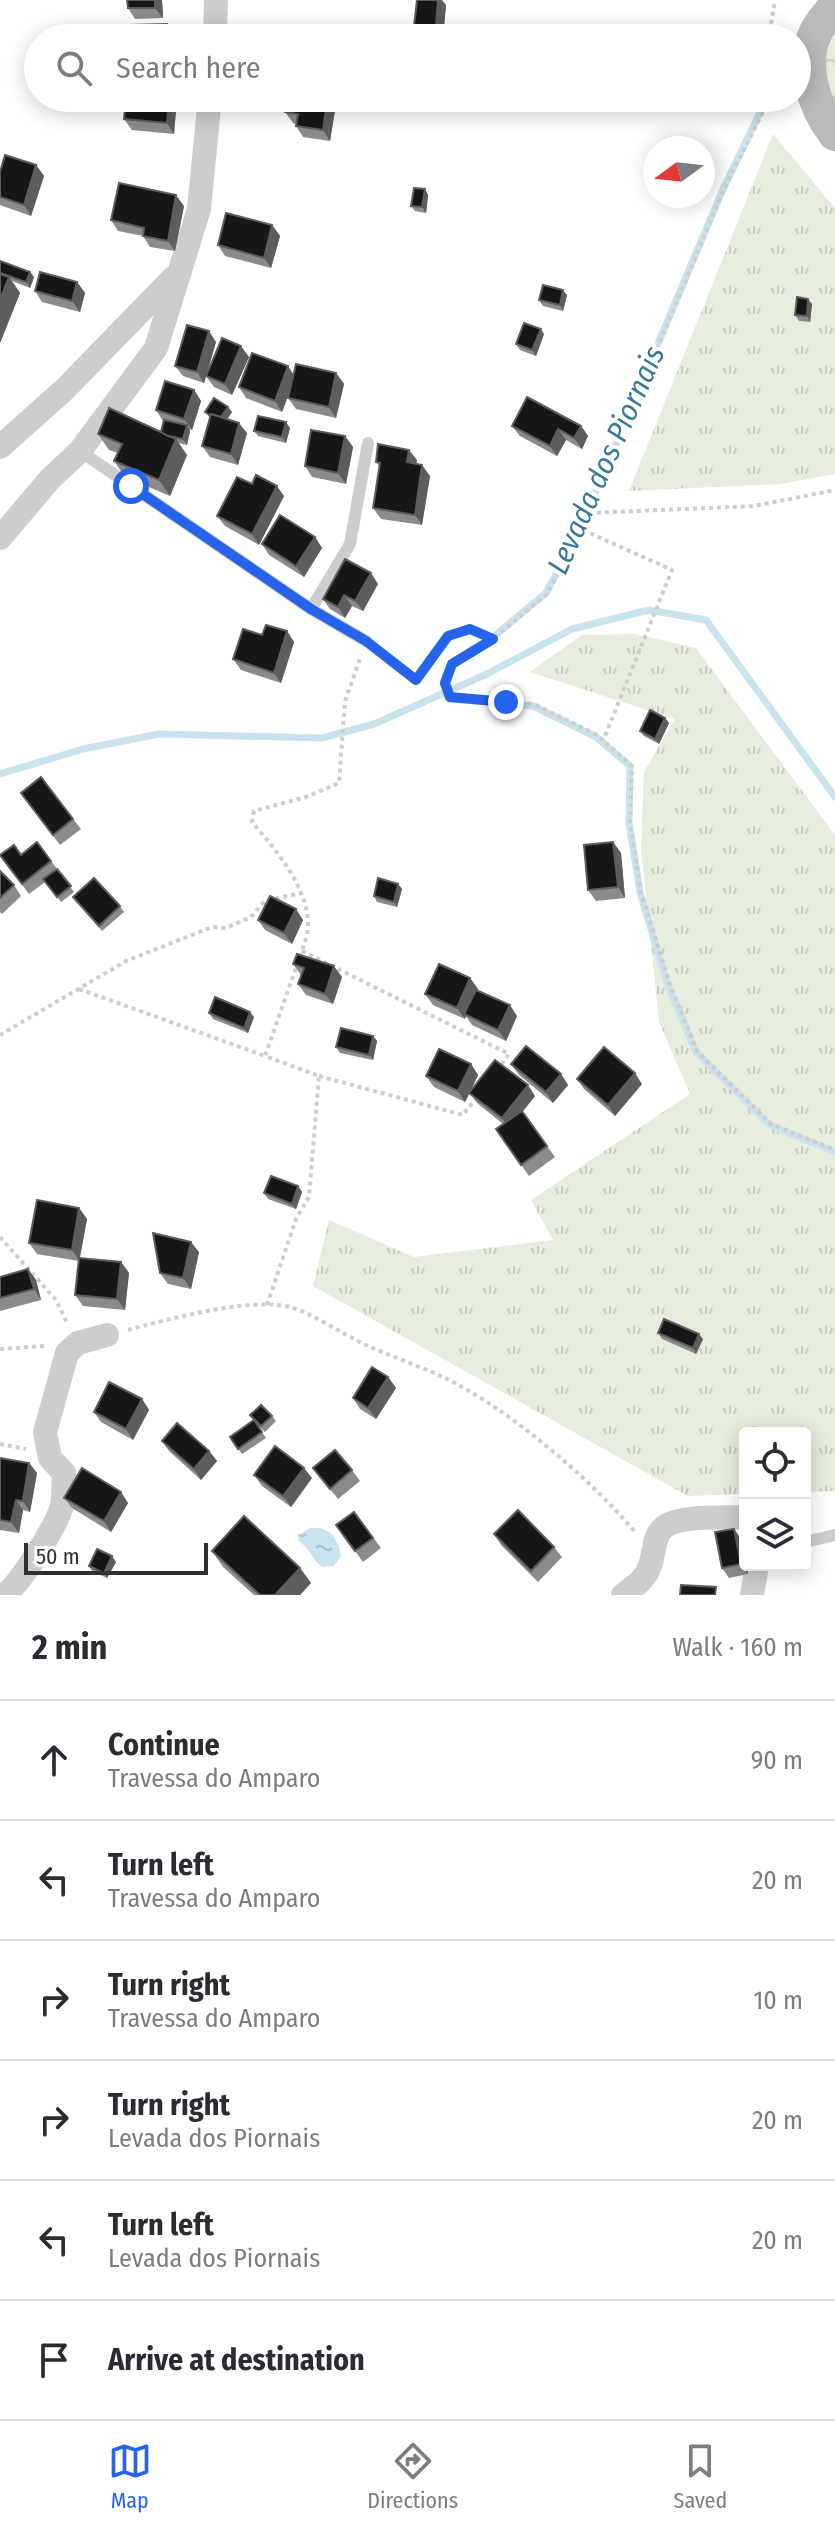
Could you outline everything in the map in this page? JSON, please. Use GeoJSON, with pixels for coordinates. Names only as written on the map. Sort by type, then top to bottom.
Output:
{"type":"FeatureCollection","features":[{"type":"Feature","properties":{"kind":"main road"},"geometry":{"type":"LineString","coordinates":[[803,0],[825,20],[811,56]]}},
{"type":"Feature","properties":{"kind":"main road"},"geometry":{"type":"LineString","coordinates":[[811,78],[813,94],[825,121],[835,134]]}},
{"type":"Feature","properties":{"kind":"street"},"geometry":{"type":"LineString","coordinates":[[215,24],[216,0]]}},
{"type":"Feature","properties":{"kind":"street"},"geometry":{"type":"LineString","coordinates":[[0,538],[50,479],[80,451],[156,348],[199,209],[209,112]]}},
{"type":"Feature","properties":{"kind":"street"},"geometry":{"type":"LineString","coordinates":[[0,447],[65,389],[148,307],[180,270]]}},
{"type":"Feature","properties":{"kind":"street"},"geometry":{"type":"LineString","coordinates":[[2,1595],[12,1590],[30,1566],[62,1507],[64,1473],[50,1458],[45,1432],[67,1353],[78,1343],[107,1335]]}},
{"type":"Feature","properties":{"kind":"street"},"geometry":{"type":"LineString","coordinates":[[623,1595],[644,1579],[657,1535],[664,1527],[677,1521],[739,1517]]}},
{"type":"Feature","properties":{"kind":"street"},"geometry":{"type":"LineString","coordinates":[[752,1595],[756,1571]]}},
{"type":"Feature","properties":{"kind":"lane"},"geometry":{"type":"LineString","coordinates":[[311,609],[350,544],[368,443]]}},
{"type":"Feature","properties":{"kind":"lane"},"geometry":{"type":"LineString","coordinates":[[80,451],[311,609],[366,641]]}},
{"type":"Feature","properties":{"kind":"lane"},"geometry":{"type":"LineString","coordinates":[[811,1541],[835,1535]]}},
{"type":"Feature","properties":{"kind":"path"},"geometry":{"type":"LineString","coordinates":[[771,24],[775,1]]}},
{"type":"Feature","properties":{"kind":"path"},"geometry":{"type":"LineString","coordinates":[[763,112],[724,189],[582,529],[547,594],[493,639],[452,664],[445,683],[450,697],[534,704],[597,735],[632,766],[630,823],[641,892],[669,982],[697,1051],[771,1124],[835,1150]]}},
{"type":"Feature","properties":{"kind":"path"},"geometry":{"type":"LineString","coordinates":[[589,513],[754,506],[835,490]]}},
{"type":"Feature","properties":{"kind":"path"},"geometry":{"type":"LineString","coordinates":[[582,529],[672,570],[603,741]]}},
{"type":"Feature","properties":{"kind":"path"},"geometry":{"type":"LineString","coordinates":[[265,1056],[302,951],[308,925],[301,893],[281,856],[252,822],[254,811],[306,797],[339,783],[345,701],[366,641],[416,680],[448,636],[470,629],[493,639]]}},
{"type":"Feature","properties":{"kind":"path"},"geometry":{"type":"LineString","coordinates":[[0,1035],[126,961],[212,927],[226,928],[251,917],[265,901],[301,893]]}},
{"type":"Feature","properties":{"kind":"path"},"geometry":{"type":"LineString","coordinates":[[302,951],[509,1054],[491,1078]]}},
{"type":"Feature","properties":{"kind":"path"},"geometry":{"type":"LineString","coordinates":[[77,989],[319,1076],[463,1115],[481,1091]]}},
{"type":"Feature","properties":{"kind":"path"},"geometry":{"type":"LineString","coordinates":[[267,1305],[296,1219],[309,1197],[319,1076]]}},
{"type":"Feature","properties":{"kind":"path"},"geometry":{"type":"LineString","coordinates":[[0,1237],[56,1300],[78,1343],[0,1349]]}},
{"type":"Feature","properties":{"kind":"path"},"geometry":{"type":"LineString","coordinates":[[107,1335],[217,1310],[267,1305],[291,1307],[365,1344],[448,1379],[514,1421],[612,1505],[653,1554]]}},
{"type":"Feature","properties":{"kind":"green space"},"geometry":{"type":"Polygon","coordinates":[[[835,33],[835,108],[826,62],[835,33]]]}},
{"type":"Feature","properties":{"kind":"green space"},"geometry":{"type":"Polygon","coordinates":[[[773,134],[835,208],[835,474],[780,484],[629,491],[773,134]]]}},
{"type":"Feature","properties":{"kind":"green space"},"geometry":{"type":"Polygon","coordinates":[[[635,634],[696,648],[835,835],[835,1491],[811,1492],[811,1427],[739,1427],[739,1494],[688,1496],[313,1286],[329,1220],[414,1257],[553,1240],[531,1200],[690,1094],[659,1022],[641,849],[644,772],[675,719],[530,672],[582,635],[635,634]]]}},
{"type":"Feature","properties":{"kind":"water"},"geometry":{"type":"Polygon","coordinates":[[[310,1528],[323,1529],[332,1534],[341,1556],[334,1566],[322,1567],[299,1541],[298,1535],[310,1528]]]}},
{"type":"Feature","properties":{"kind":"building"},"geometry":{"type":"Polygon","coordinates":[[[127,0],[155,0],[155,8],[128,8],[127,0]]]}},
{"type":"Feature","properties":{"kind":"building"},"geometry":{"type":"Polygon","coordinates":[[[417,0],[438,0],[436,24],[414,24],[417,0]]]}},
{"type":"Feature","properties":{"kind":"building"},"geometry":{"type":"Polygon","coordinates":[[[125,112],[168,112],[167,123],[124,119],[125,112]]]}},
{"type":"Feature","properties":{"kind":"building"},"geometry":{"type":"Polygon","coordinates":[[[285,112],[325,112],[323,130],[296,126],[298,114],[285,112]]]}},
{"type":"Feature","properties":{"kind":"building"},"geometry":{"type":"Polygon","coordinates":[[[5,155],[36,165],[24,205],[0,197],[0,172],[5,155]]]}},
{"type":"Feature","properties":{"kind":"building"},"geometry":{"type":"Polygon","coordinates":[[[119,183],[176,195],[168,241],[143,236],[144,228],[111,220],[119,183]]]}},
{"type":"Feature","properties":{"kind":"building"},"geometry":{"type":"Polygon","coordinates":[[[414,188],[425,189],[422,207],[411,206],[414,188]]]}},
{"type":"Feature","properties":{"kind":"building"},"geometry":{"type":"Polygon","coordinates":[[[226,213],[272,225],[264,258],[218,245],[226,213]]]}},
{"type":"Feature","properties":{"kind":"building"},"geometry":{"type":"Polygon","coordinates":[[[0,261],[30,272],[26,282],[0,273],[0,261]]]}},
{"type":"Feature","properties":{"kind":"building"},"geometry":{"type":"Polygon","coordinates":[[[40,272],[77,282],[72,301],[35,291],[40,272]]]}},
{"type":"Feature","properties":{"kind":"building"},"geometry":{"type":"Polygon","coordinates":[[[0,274],[9,277],[0,300],[0,274]]]}},
{"type":"Feature","properties":{"kind":"building"},"geometry":{"type":"Polygon","coordinates":[[[543,285],[563,290],[560,305],[539,300],[543,285]]]}},
{"type":"Feature","properties":{"kind":"building"},"geometry":{"type":"Polygon","coordinates":[[[797,297],[808,299],[807,316],[795,315],[797,297]]]}},
{"type":"Feature","properties":{"kind":"building"},"geometry":{"type":"Polygon","coordinates":[[[524,323],[541,329],[532,350],[516,344],[524,323]]]}},
{"type":"Feature","properties":{"kind":"building"},"geometry":{"type":"Polygon","coordinates":[[[187,325],[209,331],[197,372],[175,366],[187,325]]]}},
{"type":"Feature","properties":{"kind":"building"},"geometry":{"type":"Polygon","coordinates":[[[222,338],[241,346],[225,384],[206,376],[222,338]]]}},
{"type":"Feature","properties":{"kind":"building"},"geometry":{"type":"Polygon","coordinates":[[[252,353],[288,366],[275,401],[239,387],[252,353]]]}},
{"type":"Feature","properties":{"kind":"building"},"geometry":{"type":"Polygon","coordinates":[[[296,364],[336,373],[329,407],[288,398],[296,364]]]}},
{"type":"Feature","properties":{"kind":"building"},"geometry":{"type":"Polygon","coordinates":[[[165,381],[194,390],[184,419],[156,410],[165,381]]]}},
{"type":"Feature","properties":{"kind":"building"},"geometry":{"type":"Polygon","coordinates":[[[527,397],[581,426],[574,438],[558,429],[550,446],[512,426],[527,397]]]}},
{"type":"Feature","properties":{"kind":"building"},"geometry":{"type":"Polygon","coordinates":[[[214,398],[228,407],[221,417],[205,412],[214,398]]]}},
{"type":"Feature","properties":{"kind":"building"},"geometry":{"type":"Polygon","coordinates":[[[109,408],[176,439],[159,480],[114,461],[122,444],[98,434],[109,408]]]}},
{"type":"Feature","properties":{"kind":"building"},"geometry":{"type":"Polygon","coordinates":[[[211,414],[239,423],[231,454],[202,446],[211,414]]]}},
{"type":"Feature","properties":{"kind":"building"},"geometry":{"type":"Polygon","coordinates":[[[258,416],[286,422],[282,437],[254,431],[258,416]]]}},
{"type":"Feature","properties":{"kind":"building"},"geometry":{"type":"Polygon","coordinates":[[[164,420],[187,425],[183,439],[161,432],[164,420]]]}},
{"type":"Feature","properties":{"kind":"building"},"geometry":{"type":"Polygon","coordinates":[[[311,430],[345,436],[338,473],[305,466],[311,430]]]}},
{"type":"Feature","properties":{"kind":"building"},"geometry":{"type":"Polygon","coordinates":[[[378,444],[409,450],[407,462],[422,465],[415,515],[373,508],[380,463],[376,462],[378,444]]]}},
{"type":"Feature","properties":{"kind":"building"},"geometry":{"type":"Polygon","coordinates":[[[256,475],[277,486],[252,534],[217,516],[237,477],[252,484],[256,475]]]}},
{"type":"Feature","properties":{"kind":"building"},"geometry":{"type":"Polygon","coordinates":[[[280,515],[315,537],[296,566],[262,544],[280,515]]]}},
{"type":"Feature","properties":{"kind":"building"},"geometry":{"type":"Polygon","coordinates":[[[345,559],[371,573],[355,601],[344,595],[338,607],[323,599],[345,559]]]}},
{"type":"Feature","properties":{"kind":"building"},"geometry":{"type":"Polygon","coordinates":[[[266,625],[287,631],[274,673],[233,659],[243,629],[262,635],[266,625]]]}},
{"type":"Feature","properties":{"kind":"building"},"geometry":{"type":"Polygon","coordinates":[[[650,710],[665,718],[655,739],[640,731],[650,710]]]}},
{"type":"Feature","properties":{"kind":"building"},"geometry":{"type":"Polygon","coordinates":[[[41,777],[73,819],[53,835],[21,793],[41,777]]]}},
{"type":"Feature","properties":{"kind":"building"},"geometry":{"type":"Polygon","coordinates":[[[37,842],[51,861],[22,884],[0,855],[14,845],[21,855],[37,842]]]}},
{"type":"Feature","properties":{"kind":"building"},"geometry":{"type":"Polygon","coordinates":[[[613,842],[618,887],[588,890],[584,845],[613,842]]]}},
{"type":"Feature","properties":{"kind":"building"},"geometry":{"type":"Polygon","coordinates":[[[57,869],[71,886],[57,897],[43,879],[57,869]]]}},
{"type":"Feature","properties":{"kind":"building"},"geometry":{"type":"Polygon","coordinates":[[[0,871],[14,885],[0,898],[0,871]]]}},
{"type":"Feature","properties":{"kind":"building"},"geometry":{"type":"Polygon","coordinates":[[[94,878],[120,906],[99,926],[73,897],[94,878]]]}},
{"type":"Feature","properties":{"kind":"building"},"geometry":{"type":"Polygon","coordinates":[[[378,878],[398,884],[394,902],[374,896],[378,878]]]}},
{"type":"Feature","properties":{"kind":"building"},"geometry":{"type":"Polygon","coordinates":[[[270,896],[296,909],[284,933],[258,920],[270,896]]]}},
{"type":"Feature","properties":{"kind":"building"},"geometry":{"type":"Polygon","coordinates":[[[297,954],[334,966],[325,994],[298,984],[304,968],[293,964],[297,954]]]}},
{"type":"Feature","properties":{"kind":"building"},"geometry":{"type":"Polygon","coordinates":[[[439,964],[470,978],[457,1008],[425,994],[439,964]]]}},
{"type":"Feature","properties":{"kind":"building"},"geometry":{"type":"Polygon","coordinates":[[[476,990],[510,1005],[498,1030],[464,1014],[476,990]]]}},
{"type":"Feature","properties":{"kind":"building"},"geometry":{"type":"Polygon","coordinates":[[[215,997],[250,1012],[244,1028],[209,1013],[215,997]]]}},
{"type":"Feature","properties":{"kind":"building"},"geometry":{"type":"Polygon","coordinates":[[[341,1028],[373,1036],[369,1055],[336,1047],[341,1028]]]}},
{"type":"Feature","properties":{"kind":"building"},"geometry":{"type":"Polygon","coordinates":[[[526,1046],[561,1074],[546,1092],[511,1064],[526,1046]]]}},
{"type":"Feature","properties":{"kind":"building"},"geometry":{"type":"Polygon","coordinates":[[[604,1047],[635,1073],[608,1105],[577,1079],[604,1047]]]}},
{"type":"Feature","properties":{"kind":"building"},"geometry":{"type":"Polygon","coordinates":[[[439,1049],[471,1064],[458,1091],[426,1076],[439,1049]]]}},
{"type":"Feature","properties":{"kind":"building"},"geometry":{"type":"Polygon","coordinates":[[[495,1060],[528,1085],[502,1118],[469,1093],[495,1060]]]}},
{"type":"Feature","properties":{"kind":"building"},"geometry":{"type":"Polygon","coordinates":[[[522,1111],[547,1146],[521,1165],[496,1129],[522,1111]]]}},
{"type":"Feature","properties":{"kind":"building"},"geometry":{"type":"Polygon","coordinates":[[[271,1176],[298,1186],[292,1204],[264,1193],[271,1176]]]}},
{"type":"Feature","properties":{"kind":"building"},"geometry":{"type":"Polygon","coordinates":[[[37,1200],[79,1208],[72,1250],[29,1243],[37,1200]]]}},
{"type":"Feature","properties":{"kind":"building"},"geometry":{"type":"Polygon","coordinates":[[[153,1233],[191,1242],[183,1278],[160,1273],[153,1233]]]}},
{"type":"Feature","properties":{"kind":"building"},"geometry":{"type":"Polygon","coordinates":[[[79,1258],[121,1262],[117,1299],[75,1295],[79,1258]]]}},
{"type":"Feature","properties":{"kind":"building"},"geometry":{"type":"Polygon","coordinates":[[[28,1269],[34,1289],[0,1298],[0,1277],[28,1269]]]}},
{"type":"Feature","properties":{"kind":"building"},"geometry":{"type":"Polygon","coordinates":[[[664,1319],[699,1334],[693,1348],[658,1333],[664,1319]]]}},
{"type":"Feature","properties":{"kind":"building"},"geometry":{"type":"Polygon","coordinates":[[[372,1367],[388,1377],[368,1408],[353,1398],[372,1367]]]}},
{"type":"Feature","properties":{"kind":"building"},"geometry":{"type":"Polygon","coordinates":[[[109,1382],[142,1399],[126,1429],[94,1412],[109,1382]]]}},
{"type":"Feature","properties":{"kind":"building"},"geometry":{"type":"Polygon","coordinates":[[[261,1405],[272,1416],[261,1426],[250,1415],[261,1405]]]}},
{"type":"Feature","properties":{"kind":"building"},"geometry":{"type":"Polygon","coordinates":[[[254,1420],[262,1432],[238,1449],[230,1437],[254,1420]]]}},
{"type":"Feature","properties":{"kind":"building"},"geometry":{"type":"Polygon","coordinates":[[[177,1423],[209,1451],[194,1469],[162,1441],[177,1423]]]}},
{"type":"Feature","properties":{"kind":"building"},"geometry":{"type":"Polygon","coordinates":[[[275,1446],[304,1468],[283,1496],[254,1475],[275,1446]]]}},
{"type":"Feature","properties":{"kind":"building"},"geometry":{"type":"Polygon","coordinates":[[[335,1450],[352,1470],[330,1489],[313,1468],[335,1450]]]}},
{"type":"Feature","properties":{"kind":"building"},"geometry":{"type":"Polygon","coordinates":[[[0,1458],[29,1463],[23,1501],[16,1500],[11,1522],[0,1520],[0,1458]]]}},
{"type":"Feature","properties":{"kind":"building"},"geometry":{"type":"Polygon","coordinates":[[[82,1468],[121,1492],[104,1521],[64,1498],[82,1468]]]}},
{"type":"Feature","properties":{"kind":"building"},"geometry":{"type":"Polygon","coordinates":[[[518,1510],[554,1547],[531,1571],[494,1534],[518,1510]]]}},
{"type":"Feature","properties":{"kind":"building"},"geometry":{"type":"Polygon","coordinates":[[[354,1512],[373,1538],[355,1551],[336,1525],[354,1512]]]}},
{"type":"Feature","properties":{"kind":"building"},"geometry":{"type":"Polygon","coordinates":[[[244,1516],[300,1568],[275,1595],[260,1595],[212,1551],[244,1516]]]}},
{"type":"Feature","properties":{"kind":"building"},"geometry":{"type":"Polygon","coordinates":[[[734,1529],[739,1564],[722,1568],[715,1532],[734,1529]]]}},
{"type":"Feature","properties":{"kind":"building"},"geometry":{"type":"Polygon","coordinates":[[[97,1549],[112,1556],[104,1573],[89,1566],[97,1549]]]}},
{"type":"Feature","properties":{"kind":"building"},"geometry":{"type":"Polygon","coordinates":[[[681,1585],[716,1587],[715,1595],[680,1595],[681,1585]]]}},
{"type":"Feature","properties":{"kind":"waterway","name":"Levada dos Piornais"},"geometry":{"type":"LineString","coordinates":[[760,112],[723,189],[580,529],[546,593],[492,638],[451,663],[443,683],[449,699],[533,706],[596,737],[630,766],[629,823],[640,892],[667,983],[696,1052],[770,1125],[835,1152]]}},
{"type":"Feature","properties":{"kind":"waterway"},"geometry":{"type":"LineString","coordinates":[[0,774],[83,749],[159,734],[322,738],[374,724],[487,674],[572,629],[649,610],[706,620],[835,797]]}},
{"type":"Feature","properties":{"kind":"route"},"geometry":{"type":"LineString","coordinates":[[131,486],[311,609],[366,641],[416,680],[448,636],[470,629],[493,639],[452,664],[445,683],[450,697],[506,702]]}}]}
